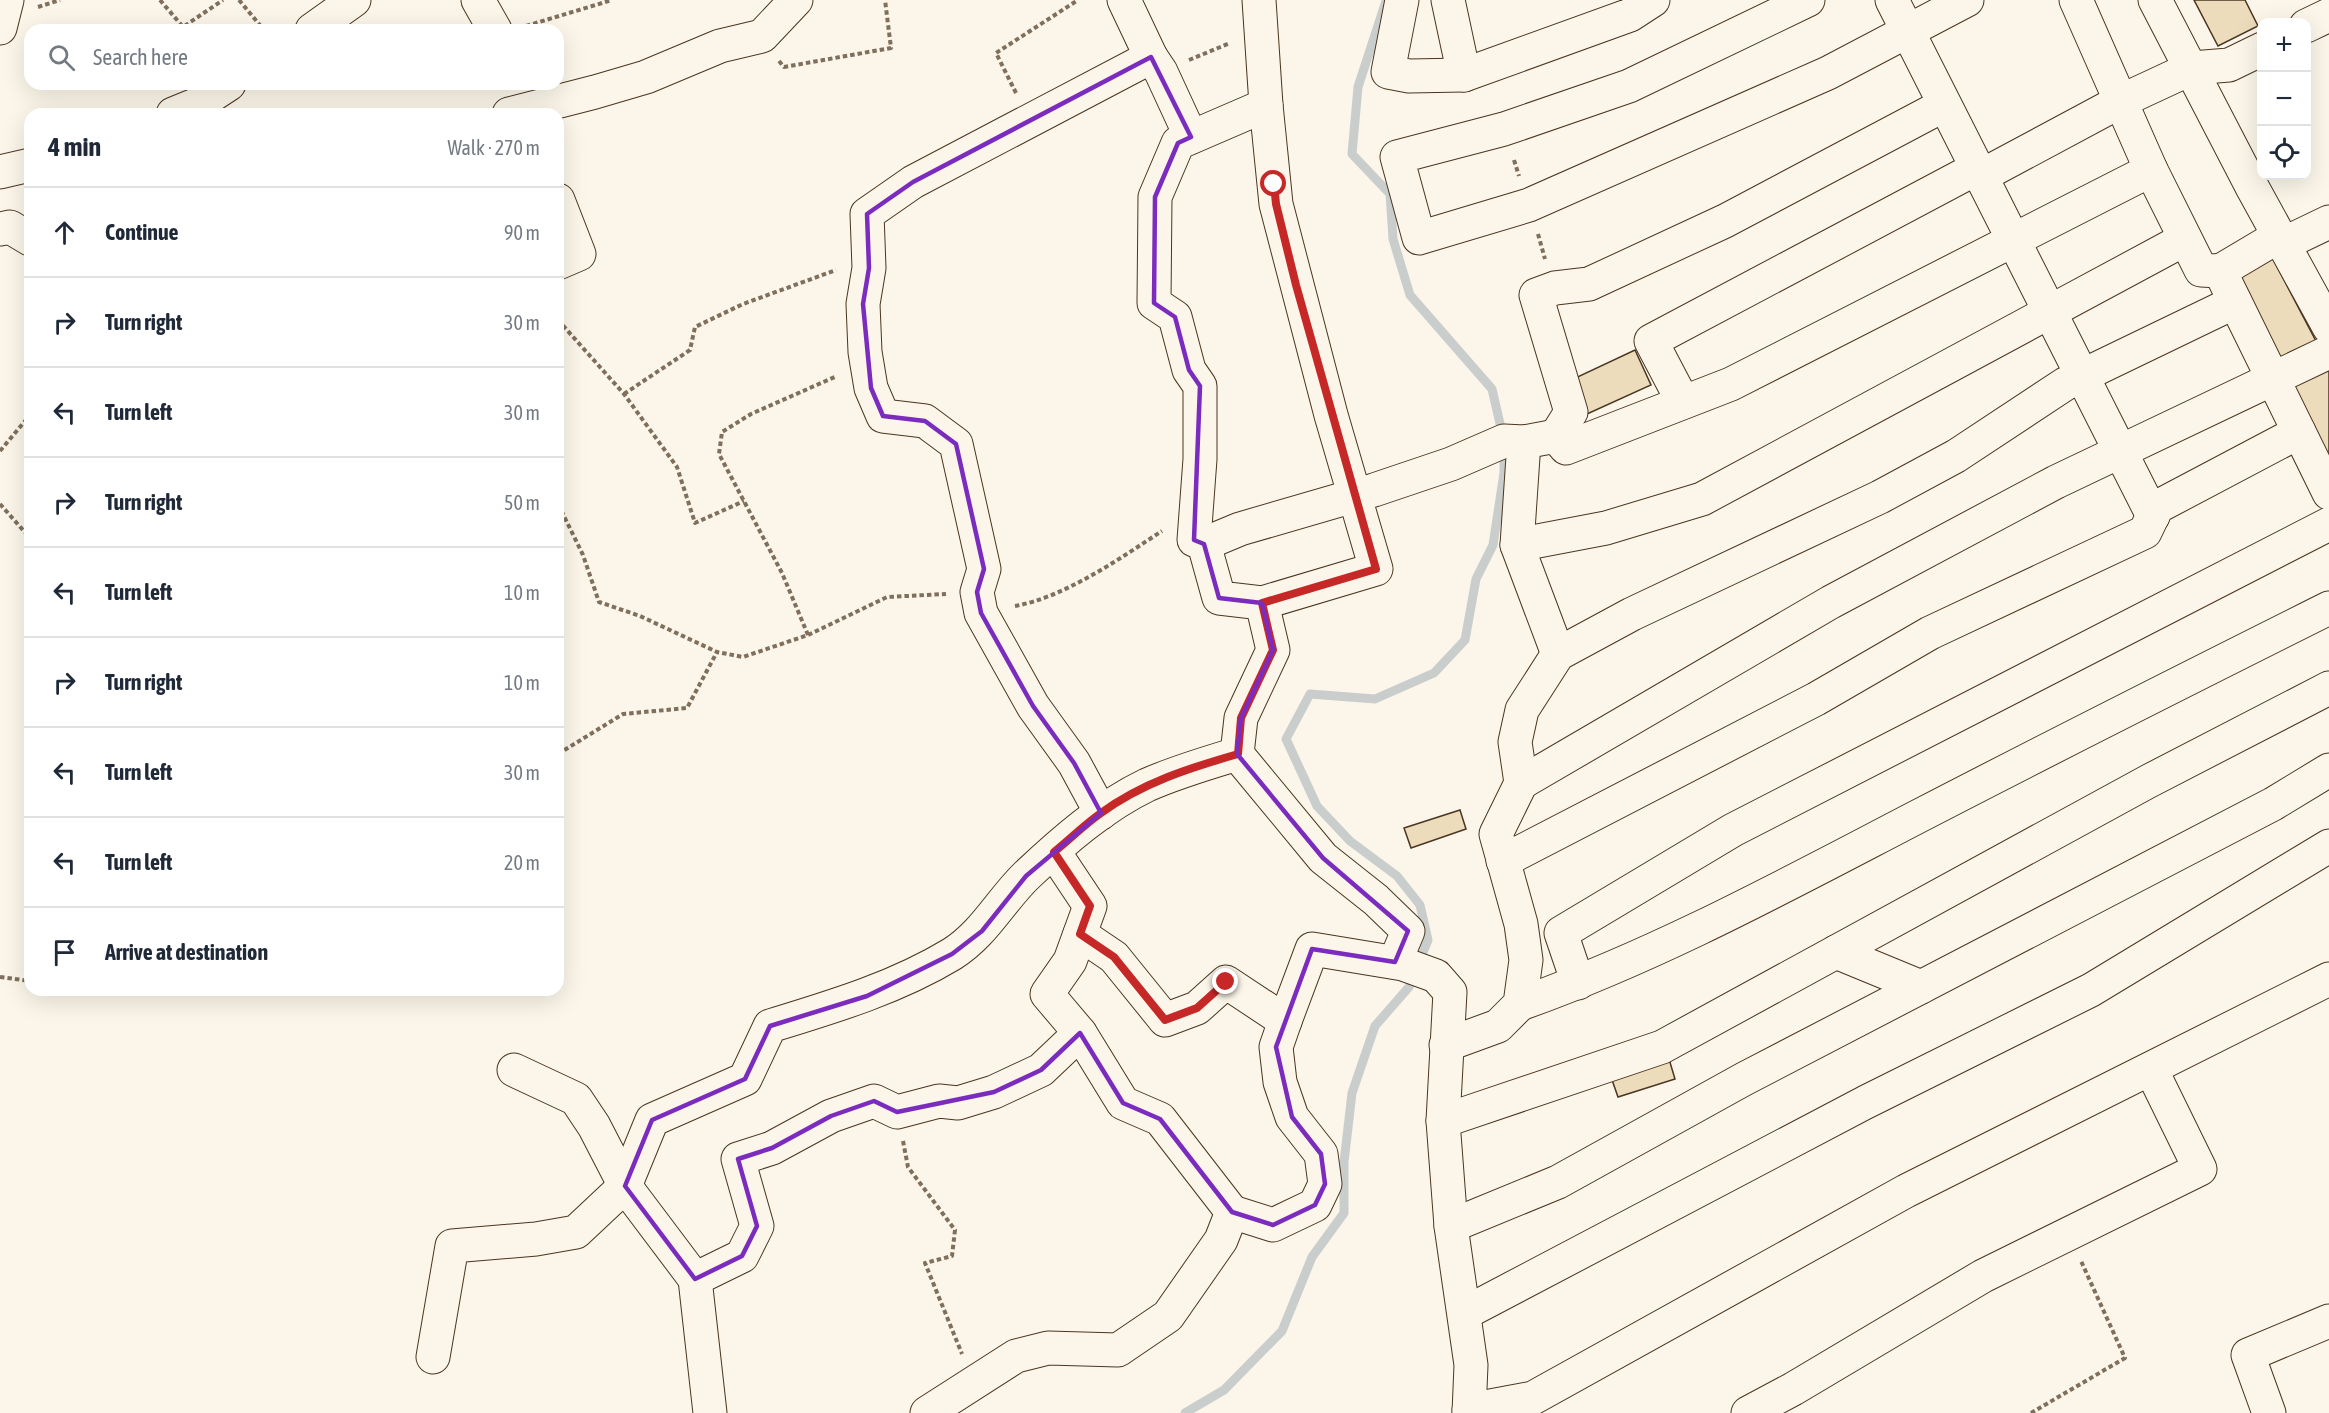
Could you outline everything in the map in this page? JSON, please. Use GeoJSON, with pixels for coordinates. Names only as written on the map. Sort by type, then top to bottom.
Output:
{"type":"FeatureCollection","features":[{"type":"Feature","properties":{"kind":"street"},"geometry":{"type":"LineString","coordinates":[[0,28],[8,0]]}},
{"type":"Feature","properties":{"kind":"street"},"geometry":{"type":"LineString","coordinates":[[320,24],[354,0]]}},
{"type":"Feature","properties":{"kind":"street"},"geometry":{"type":"LineString","coordinates":[[478,0],[505,24]]}},
{"type":"Feature","properties":{"kind":"street"},"geometry":{"type":"LineString","coordinates":[[521,102],[595,92],[646,76],[720,46],[762,36],[796,0]]}},
{"type":"Feature","properties":{"kind":"street"},"geometry":{"type":"LineString","coordinates":[[1124,0],[1191,137]]}},
{"type":"Feature","properties":{"kind":"street"},"geometry":{"type":"LineString","coordinates":[[1402,0],[1388,72],[1409,76],[1464,75],[1630,15],[1653,0]]}},
{"type":"Feature","properties":{"kind":"street"},"geometry":{"type":"LineString","coordinates":[[1448,0],[1464,75]]}},
{"type":"Feature","properties":{"kind":"street"},"geometry":{"type":"LineString","coordinates":[[1808,0],[1629,86],[1504,129],[1397,157],[1419,238],[1529,205],[1828,73],[1967,0]]}},
{"type":"Feature","properties":{"kind":"street"},"geometry":{"type":"LineString","coordinates":[[1892,0],[2153,516]]}},
{"type":"Feature","properties":{"kind":"street"},"geometry":{"type":"LineString","coordinates":[[2076,0],[2151,170],[2202,270],[2220,271],[2281,240],[2329,222]]}},
{"type":"Feature","properties":{"kind":"street"},"geometry":{"type":"LineString","coordinates":[[2155,0],[2281,240],[2325,311]]}},
{"type":"Feature","properties":{"kind":"street"},"geometry":{"type":"LineString","coordinates":[[2311,24],[2329,15],[2322,0]]}},
{"type":"Feature","properties":{"kind":"street"},"geometry":{"type":"LineString","coordinates":[[1204,544],[1219,598],[1262,603],[1376,569],[1357,494],[1331,415],[1276,204],[1260,15]]}},
{"type":"Feature","properties":{"kind":"street"},"geometry":{"type":"LineString","coordinates":[[1683,402],[1651,341],[2121,101],[2192,68],[2229,65],[2257,51]]}},
{"type":"Feature","properties":{"kind":"street"},"geometry":{"type":"LineString","coordinates":[[1101,813],[1074,763],[1033,706],[979,603],[984,569],[956,444],[925,421],[883,416],[871,388],[863,304],[869,260],[867,214],[913,182],[1030,119],[1156,64]]}},
{"type":"Feature","properties":{"kind":"street"},"geometry":{"type":"LineString","coordinates":[[187,108],[220,90]]}},
{"type":"Feature","properties":{"kind":"street"},"geometry":{"type":"LineString","coordinates":[[1266,105],[1178,142],[1155,196],[1154,303],[1175,317],[1189,370],[1200,386],[1200,459],[1194,540],[1204,544],[1240,529],[1451,464],[1504,441],[1524,442],[1556,436],[1571,412],[1536,295],[1555,288],[1589,284],[1725,221],[1944,105]]}},
{"type":"Feature","properties":{"kind":"street"},"geometry":{"type":"LineString","coordinates":[[0,172],[24,166]]}},
{"type":"Feature","properties":{"kind":"street"},"geometry":{"type":"LineString","coordinates":[[1556,436],[1566,448],[1731,384],[2151,170]]}},
{"type":"Feature","properties":{"kind":"street"},"geometry":{"type":"LineString","coordinates":[[564,215],[579,254],[564,260]]}},
{"type":"Feature","properties":{"kind":"street"},"geometry":{"type":"LineString","coordinates":[[0,229],[10,227],[24,235]]}},
{"type":"Feature","properties":{"kind":"street"},"geometry":{"type":"LineString","coordinates":[[1517,545],[1606,528],[1702,499],[2186,238]]}},
{"type":"Feature","properties":{"kind":"street"},"geometry":{"type":"LineString","coordinates":[[2220,271],[2328,487]]}},
{"type":"Feature","properties":{"kind":"street"},"geometry":{"type":"LineString","coordinates":[[1521,783],[1515,742],[1522,710],[1558,654],[1632,614],[1880,497],[1956,456],[2065,384],[2235,302]]}},
{"type":"Feature","properties":{"kind":"street"},"geometry":{"type":"LineString","coordinates":[[1520,1004],[1526,960],[1521,924],[1496,834],[1521,783],[1831,602],[2055,482],[2329,352]]}},
{"type":"Feature","properties":{"kind":"street"},"geometry":{"type":"LineString","coordinates":[[1503,861],[1816,699],[1930,633],[2145,532],[2157,507],[2299,432]]}},
{"type":"Feature","properties":{"kind":"street"},"geometry":{"type":"LineString","coordinates":[[1524,442],[1517,545],[1558,654]]}},
{"type":"Feature","properties":{"kind":"street"},"geometry":{"type":"LineString","coordinates":[[1578,983],[1561,933],[1733,830],[2329,524]]}},
{"type":"Feature","properties":{"kind":"street"},"geometry":{"type":"LineString","coordinates":[[1262,603],[1273,650],[1241,718],[1238,754],[1323,858],[1376,900],[1408,931],[1399,963]]}},
{"type":"Feature","properties":{"kind":"street"},"geometry":{"type":"LineString","coordinates":[[1446,1045],[1498,1026],[1520,1004],[1578,983],[1779,889],[2075,735],[2329,608]]}},
{"type":"Feature","properties":{"kind":"street"},"geometry":{"type":"LineString","coordinates":[[1443,1121],[1662,1047],[2149,781],[2329,688]]}},
{"type":"Feature","properties":{"kind":"street"},"geometry":{"type":"LineString","coordinates":[[433,1357],[452,1246],[536,1239],[576,1232],[625,1186],[652,1120],[745,1079],[770,1026],[867,996],[952,954],[982,931],[1026,876],[1101,813],[1146,786],[1191,768],[1238,754]]}},
{"type":"Feature","properties":{"kind":"street"},"geometry":{"type":"LineString","coordinates":[[1450,1226],[1558,1182],[1744,1079],[2273,804],[2329,770]]}},
{"type":"Feature","properties":{"kind":"street"},"geometry":{"type":"LineString","coordinates":[[1465,1313],[1866,1102],[2091,990],[2329,846]]}},
{"type":"Feature","properties":{"kind":"street"},"geometry":{"type":"LineString","coordinates":[[1054,852],[1090,906],[1070,962],[1047,994],[1080,1033],[1123,1103],[1160,1119],[1232,1212],[1273,1225],[1316,1205],[1325,1184],[1321,1154],[1292,1117],[1280,1082],[1276,1047],[1312,949],[1399,963],[1436,976],[1450,992],[1443,1121],[1450,1226],[1465,1313],[1471,1365],[1469,1411],[1533,1398],[1906,1191],[2151,1069],[2326,990]]}},
{"type":"Feature","properties":{"kind":"street"},"geometry":{"type":"LineString","coordinates":[[1080,934],[1114,957],[1165,1020],[1197,1008],[1226,982],[1285,1021]]}},
{"type":"Feature","properties":{"kind":"street"},"geometry":{"type":"LineString","coordinates":[[1836,952],[1921,987]]}},
{"type":"Feature","properties":{"kind":"street"},"geometry":{"type":"LineString","coordinates":[[695,1279],[742,1256],[757,1226],[738,1159],[772,1148],[831,1116],[873,1101],[897,1112],[939,1101],[958,1103],[994,1092],[1041,1071],[1080,1033]]}},
{"type":"Feature","properties":{"kind":"street"},"geometry":{"type":"LineString","coordinates":[[1748,1413],[1793,1389],[1983,1276],[2200,1169],[2151,1069]]}},
{"type":"Feature","properties":{"kind":"street"},"geometry":{"type":"LineString","coordinates":[[514,1070],[576,1099],[594,1126],[625,1186],[695,1279],[710,1413]]}},
{"type":"Feature","properties":{"kind":"street"},"geometry":{"type":"LineString","coordinates":[[927,1413],[1017,1356],[1048,1347],[1118,1350],[1168,1316],[1221,1240],[1232,1212]]}},
{"type":"Feature","properties":{"kind":"street"},"geometry":{"type":"LineString","coordinates":[[2269,1413],[2248,1355],[2329,1321]]}},
{"type":"Feature","properties":{"kind":"path"},"geometry":{"type":"LineString","coordinates":[[160,0],[180,24]]}},
{"type":"Feature","properties":{"kind":"path"},"geometry":{"type":"LineString","coordinates":[[187,24],[223,0]]}},
{"type":"Feature","properties":{"kind":"path"},"geometry":{"type":"LineString","coordinates":[[239,0],[259,24]]}},
{"type":"Feature","properties":{"kind":"path"},"geometry":{"type":"LineString","coordinates":[[524,24],[612,0]]}},
{"type":"Feature","properties":{"kind":"path"},"geometry":{"type":"LineString","coordinates":[[762,36],[784,67],[891,48],[885,0]]}},
{"type":"Feature","properties":{"kind":"path"},"geometry":{"type":"LineString","coordinates":[[1030,119],[996,53],[1032,27],[1078,0]]}},
{"type":"Feature","properties":{"kind":"path"},"geometry":{"type":"LineString","coordinates":[[1156,64],[1260,15]]}},
{"type":"Feature","properties":{"kind":"path"},"geometry":{"type":"LineString","coordinates":[[624,394],[690,350],[695,327],[742,304],[815,276],[869,260]]}},
{"type":"Feature","properties":{"kind":"path"},"geometry":{"type":"LineString","coordinates":[[564,327],[624,394],[677,467],[695,523],[744,501]]}},
{"type":"Feature","properties":{"kind":"path"},"geometry":{"type":"LineString","coordinates":[[808,635],[782,573],[719,454],[722,432],[751,414],[850,370],[869,373]]}},
{"type":"Feature","properties":{"kind":"path"},"geometry":{"type":"LineString","coordinates":[[0,451],[24,422]]}},
{"type":"Feature","properties":{"kind":"path"},"geometry":{"type":"LineString","coordinates":[[0,504],[24,531]]}},
{"type":"Feature","properties":{"kind":"path"},"geometry":{"type":"LineString","coordinates":[[564,516],[583,555],[599,602],[640,616],[717,652],[743,657],[808,635],[887,597],[979,603],[1036,602],[1114,561],[1195,511]]}},
{"type":"Feature","properties":{"kind":"path"},"geometry":{"type":"LineString","coordinates":[[564,750],[623,714],[687,708],[717,652]]}},
{"type":"Feature","properties":{"kind":"path"},"geometry":{"type":"LineString","coordinates":[[0,977],[24,980]]}},
{"type":"Feature","properties":{"kind":"path"},"geometry":{"type":"LineString","coordinates":[[897,1112],[908,1167],[955,1230],[952,1256],[925,1263],[974,1383]]}},
{"type":"Feature","properties":{"kind":"path"},"geometry":{"type":"LineString","coordinates":[[2031,1413],[2125,1358],[2069,1234]]}},
{"type":"Feature","properties":{"kind":"highlighted area"},"geometry":{"type":"Polygon","coordinates":[[[1151,57],[1191,137],[1178,143],[1155,197],[1154,303],[1175,317],[1189,370],[1200,386],[1194,540],[1204,544],[1219,598],[1262,603],[1273,650],[1241,718],[1237,754],[1323,858],[1408,931],[1395,962],[1312,949],[1276,1047],[1292,1117],[1321,1154],[1325,1184],[1315,1205],[1273,1225],[1232,1212],[1160,1119],[1123,1103],[1080,1033],[1041,1070],[994,1092],[897,1112],[874,1101],[831,1116],[772,1148],[738,1159],[757,1226],[742,1256],[695,1279],[625,1186],[652,1120],[745,1079],[770,1026],[867,996],[952,954],[982,931],[1026,876],[1101,813],[1074,763],[1033,706],[981,613],[977,592],[984,569],[956,444],[925,421],[883,416],[871,388],[863,304],[869,268],[867,214],[913,182],[1151,57]]]}},
{"type":"Feature","properties":{"kind":"building"},"geometry":{"type":"Polygon","coordinates":[[[2194,0],[2245,0],[2257,26],[2218,46],[2194,0]]]}},
{"type":"Feature","properties":{"kind":"building"},"geometry":{"type":"Polygon","coordinates":[[[2272,257],[2318,345],[2278,366],[2232,277],[2272,257]]]}},
{"type":"Feature","properties":{"kind":"building"},"geometry":{"type":"Polygon","coordinates":[[[1635,350],[1651,385],[1587,414],[1571,380],[1635,350]]]}},
{"type":"Feature","properties":{"kind":"building"},"geometry":{"type":"Polygon","coordinates":[[[2329,363],[2329,466],[2288,381],[2329,363]]]}},
{"type":"Feature","properties":{"kind":"building"},"geometry":{"type":"Polygon","coordinates":[[[1460,810],[1466,829],[1411,848],[1404,828],[1460,810]]]}},
{"type":"Feature","properties":{"kind":"building"},"geometry":{"type":"Polygon","coordinates":[[[1669,1059],[1675,1079],[1618,1097],[1611,1077],[1669,1059]]]}},
{"type":"Feature","properties":{"kind":"waterway"},"geometry":{"type":"LineString","coordinates":[[1185,1413],[1224,1390],[1282,1331],[1312,1257],[1344,1213],[1344,1162],[1352,1093],[1375,1026],[1409,987],[1428,940],[1420,905],[1397,876],[1350,841],[1317,806],[1286,739],[1310,694],[1375,699],[1434,673],[1465,640],[1476,579],[1493,545],[1504,473],[1504,441],[1492,389],[1410,295],[1393,239],[1390,194],[1352,154],[1358,87],[1386,1]]}},
{"type":"Feature","properties":{"kind":"route"},"geometry":{"type":"LineString","coordinates":[[1226,982],[1197,1008],[1165,1020],[1114,957],[1080,934],[1090,906],[1054,852],[1101,813],[1146,786],[1191,768],[1238,754],[1241,718],[1273,650],[1262,603],[1376,569],[1357,494],[1331,415],[1296,285],[1276,204],[1274,184]]}}]}
